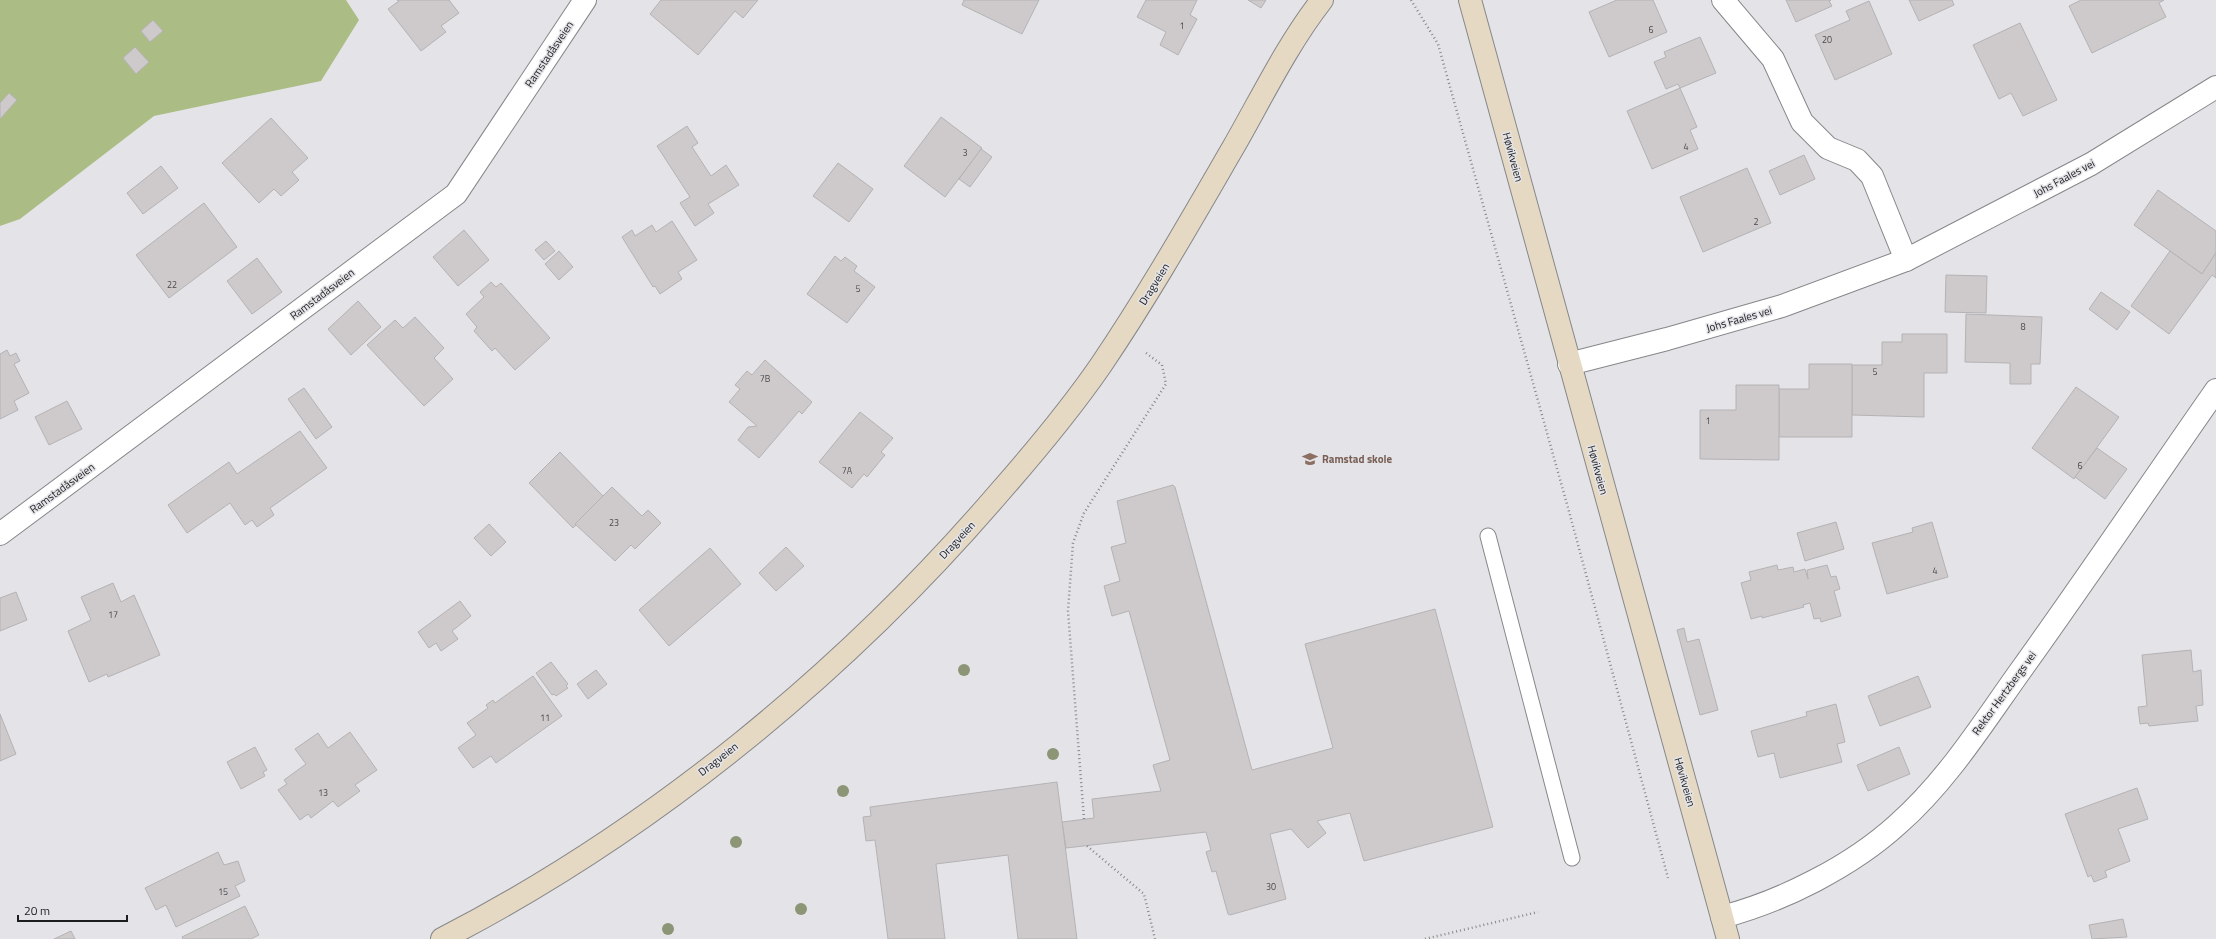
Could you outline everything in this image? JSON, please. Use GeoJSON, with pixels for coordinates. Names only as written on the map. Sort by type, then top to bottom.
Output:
{"type":"FeatureCollection","features":[{"type":"Feature","properties":{"kind":"main road","name":"Dragveien"},"geometry":{"type":"LineString","coordinates":[[442,939],[511,901],[578,860],[686,784],[776,713],[908,593],[970,526],[1032,454],[1098,369],[1175,249],[1284,58],[1309,17],[1322,0]]}},
{"type":"Feature","properties":{"kind":"main road","name":"Høvikveien"},"geometry":{"type":"LineString","coordinates":[[1470,0],[1728,939]]}},
{"type":"Feature","properties":{"kind":"street","name":"Ramstadåsveien"},"geometry":{"type":"LineString","coordinates":[[0,534],[456,194],[585,0]]}},
{"type":"Feature","properties":{"kind":"street"},"geometry":{"type":"LineString","coordinates":[[1723,0],[1773,59],[1802,122],[1828,148],[1857,160],[1872,176],[1906,260]]}},
{"type":"Feature","properties":{"kind":"street","name":"Johs Faales vei"},"geometry":{"type":"LineString","coordinates":[[1569,364],[1667,339],[1782,306],[1906,260],[2091,164],[2216,86]]}},
{"type":"Feature","properties":{"kind":"street","name":"Rektor Hertzbergs vei"},"geometry":{"type":"LineString","coordinates":[[1722,917],[1747,911],[1837,869],[1898,825],[1939,782],[2053,626],[2216,390]]}},
{"type":"Feature","properties":{"kind":"lane"},"geometry":{"type":"LineString","coordinates":[[1488,536],[1572,858]]}},
{"type":"Feature","properties":{"kind":"path"},"geometry":{"type":"LineString","coordinates":[[1411,0],[1438,44],[1568,507],[1668,878]]}},
{"type":"Feature","properties":{"kind":"path"},"geometry":{"type":"LineString","coordinates":[[1084,819],[1068,611],[1074,543],[1084,513],[1166,384],[1162,365],[1120,336]]}},
{"type":"Feature","properties":{"kind":"path"},"geometry":{"type":"LineString","coordinates":[[1087,846],[1144,894],[1155,939]]}},
{"type":"Feature","properties":{"kind":"path"},"geometry":{"type":"LineString","coordinates":[[1425,939],[1538,912]]}},
{"type":"Feature","properties":{"kind":"green space"},"geometry":{"type":"Polygon","coordinates":[[[0,0],[346,0],[359,20],[321,81],[154,116],[20,219],[0,226],[0,0]]]}},
{"type":"Feature","properties":{"kind":"building"},"geometry":{"type":"Polygon","coordinates":[[[397,0],[449,0],[459,13],[441,26],[446,32],[421,51],[388,9],[399,1],[397,0]]]}},
{"type":"Feature","properties":{"kind":"building"},"geometry":{"type":"Polygon","coordinates":[[[661,0],[758,0],[743,18],[735,11],[698,55],[650,14],[661,0]]]}},
{"type":"Feature","properties":{"kind":"building"},"geometry":{"type":"Polygon","coordinates":[[[964,0],[1039,0],[1022,34],[962,5],[964,0]]]}},
{"type":"Feature","properties":{"kind":"building"},"geometry":{"type":"Polygon","coordinates":[[[1146,0],[1197,0],[1190,15],[1197,19],[1178,55],[1160,45],[1166,32],[1137,17],[1146,0]]]}},
{"type":"Feature","properties":{"kind":"building"},"geometry":{"type":"Polygon","coordinates":[[[1248,0],[1266,0],[1261,8],[1248,0]]]}},
{"type":"Feature","properties":{"kind":"building"},"geometry":{"type":"Polygon","coordinates":[[[1617,0],[1653,0],[1667,32],[1609,57],[1589,12],[1617,0]]]}},
{"type":"Feature","properties":{"kind":"building"},"geometry":{"type":"Polygon","coordinates":[[[1786,0],[1831,0],[1829,1],[1832,6],[1796,22],[1786,0]]]}},
{"type":"Feature","properties":{"kind":"building"},"geometry":{"type":"Polygon","coordinates":[[[1909,0],[1952,0],[1954,5],[1919,21],[1909,0]]]}},
{"type":"Feature","properties":{"kind":"building"},"geometry":{"type":"Polygon","coordinates":[[[2081,0],[2164,0],[2159,3],[2166,17],[2092,53],[2069,6],[2081,0]]]}},
{"type":"Feature","properties":{"kind":"building"},"geometry":{"type":"Polygon","coordinates":[[[1869,1],[1892,54],[1835,80],[1815,35],[1850,20],[1846,11],[1869,1]]]}},
{"type":"Feature","properties":{"kind":"building"},"geometry":{"type":"Polygon","coordinates":[[[153,20],[163,31],[150,42],[141,31],[153,20]]]}},
{"type":"Feature","properties":{"kind":"building"},"geometry":{"type":"Polygon","coordinates":[[[2020,23],[2057,100],[2023,116],[2011,93],[1999,99],[1973,45],[2020,23]]]}},
{"type":"Feature","properties":{"kind":"building"},"geometry":{"type":"Polygon","coordinates":[[[1700,37],[1716,73],[1680,88],[1678,84],[1666,89],[1654,62],[1666,57],[1664,52],[1700,37]]]}},
{"type":"Feature","properties":{"kind":"building"},"geometry":{"type":"Polygon","coordinates":[[[135,47],[149,62],[136,74],[123,58],[135,47]]]}},
{"type":"Feature","properties":{"kind":"building"},"geometry":{"type":"Polygon","coordinates":[[[1680,88],[1697,127],[1690,130],[1698,149],[1652,169],[1627,111],[1680,88]]]}},
{"type":"Feature","properties":{"kind":"building"},"geometry":{"type":"Polygon","coordinates":[[[9,93],[17,100],[0,119],[0,103],[9,93]]]}},
{"type":"Feature","properties":{"kind":"building"},"geometry":{"type":"Polygon","coordinates":[[[941,117],[982,148],[945,197],[904,166],[941,117]]]}},
{"type":"Feature","properties":{"kind":"building"},"geometry":{"type":"Polygon","coordinates":[[[271,118],[308,158],[292,172],[299,180],[281,196],[274,189],[259,203],[222,163],[271,118]]]}},
{"type":"Feature","properties":{"kind":"building"},"geometry":{"type":"Polygon","coordinates":[[[687,126],[698,143],[692,147],[711,176],[726,165],[739,185],[708,204],[714,213],[695,226],[680,203],[690,197],[657,146],[687,126]]]}},
{"type":"Feature","properties":{"kind":"building"},"geometry":{"type":"Polygon","coordinates":[[[981,149],[992,157],[970,187],[959,179],[981,149]]]}},
{"type":"Feature","properties":{"kind":"building"},"geometry":{"type":"Polygon","coordinates":[[[1804,155],[1815,179],[1780,195],[1769,171],[1804,155]]]}},
{"type":"Feature","properties":{"kind":"building"},"geometry":{"type":"Polygon","coordinates":[[[838,163],[873,189],[849,222],[813,196],[838,163]]]}},
{"type":"Feature","properties":{"kind":"building"},"geometry":{"type":"Polygon","coordinates":[[[161,166],[178,188],[143,214],[127,193],[161,166]]]}},
{"type":"Feature","properties":{"kind":"building"},"geometry":{"type":"Polygon","coordinates":[[[1747,168],[1771,223],[1703,252],[1680,197],[1747,168]]]}},
{"type":"Feature","properties":{"kind":"building"},"geometry":{"type":"Polygon","coordinates":[[[2158,190],[2216,231],[2216,253],[2202,274],[2134,225],[2158,190]]]}},
{"type":"Feature","properties":{"kind":"building"},"geometry":{"type":"Polygon","coordinates":[[[204,203],[237,247],[169,298],[136,255],[204,203]]]}},
{"type":"Feature","properties":{"kind":"building"},"geometry":{"type":"Polygon","coordinates":[[[672,221],[697,260],[678,272],[682,279],[660,294],[655,286],[653,287],[622,237],[632,230],[635,236],[652,225],[656,232],[672,221]]]}},
{"type":"Feature","properties":{"kind":"building"},"geometry":{"type":"Polygon","coordinates":[[[464,230],[489,260],[458,286],[433,257],[464,230]]]}},
{"type":"Feature","properties":{"kind":"building"},"geometry":{"type":"Polygon","coordinates":[[[546,241],[555,251],[544,260],[535,250],[546,241]]]}},
{"type":"Feature","properties":{"kind":"building"},"geometry":{"type":"Polygon","coordinates":[[[559,251],[573,267],[559,280],[545,264],[559,251]]]}},
{"type":"Feature","properties":{"kind":"building"},"geometry":{"type":"Polygon","coordinates":[[[2170,251],[2202,274],[2216,253],[2216,278],[2212,275],[2169,334],[2131,306],[2170,251]]]}},
{"type":"Feature","properties":{"kind":"building"},"geometry":{"type":"Polygon","coordinates":[[[835,256],[841,261],[845,257],[857,266],[854,271],[875,287],[847,323],[807,294],[835,256]]]}},
{"type":"Feature","properties":{"kind":"building"},"geometry":{"type":"Polygon","coordinates":[[[257,258],[282,292],[252,314],[227,281],[257,258]]]}},
{"type":"Feature","properties":{"kind":"building"},"geometry":{"type":"Polygon","coordinates":[[[1946,275],[1987,276],[1986,313],[1945,312],[1946,275]]]}},
{"type":"Feature","properties":{"kind":"building"},"geometry":{"type":"Polygon","coordinates":[[[491,282],[496,287],[501,283],[550,338],[515,370],[495,348],[492,351],[474,331],[477,327],[466,314],[484,297],[480,292],[491,282]]]}},
{"type":"Feature","properties":{"kind":"building"},"geometry":{"type":"Polygon","coordinates":[[[2101,292],[2130,312],[2117,330],[2089,309],[2101,292]]]}},
{"type":"Feature","properties":{"kind":"building"},"geometry":{"type":"Polygon","coordinates":[[[358,301],[381,327],[351,355],[328,329],[358,301]]]}},
{"type":"Feature","properties":{"kind":"building"},"geometry":{"type":"Polygon","coordinates":[[[1966,314],[2042,317],[2040,364],[2031,364],[2031,384],[2010,384],[2010,363],[1965,362],[1966,314]]]}},
{"type":"Feature","properties":{"kind":"building"},"geometry":{"type":"Polygon","coordinates":[[[415,317],[444,348],[434,358],[453,379],[424,406],[367,345],[395,320],[403,328],[415,317]]]}},
{"type":"Feature","properties":{"kind":"building"},"geometry":{"type":"Polygon","coordinates":[[[1902,334],[1947,334],[1947,373],[1924,373],[1924,417],[1852,415],[1852,365],[1882,365],[1882,342],[1902,342],[1902,334]]]}},
{"type":"Feature","properties":{"kind":"building"},"geometry":{"type":"Polygon","coordinates":[[[7,350],[10,356],[16,353],[20,361],[14,364],[29,393],[14,401],[18,410],[0,419],[0,354],[7,350]]]}},
{"type":"Feature","properties":{"kind":"building"},"geometry":{"type":"Polygon","coordinates":[[[765,360],[812,402],[802,414],[799,411],[759,458],[738,440],[748,427],[757,426],[729,402],[740,389],[735,385],[747,371],[752,375],[765,360]]]}},
{"type":"Feature","properties":{"kind":"building"},"geometry":{"type":"Polygon","coordinates":[[[1809,364],[1852,364],[1852,437],[1779,437],[1779,389],[1809,389],[1809,364]]]}},
{"type":"Feature","properties":{"kind":"building"},"geometry":{"type":"Polygon","coordinates":[[[1736,385],[1779,385],[1779,460],[1700,459],[1700,410],[1736,410],[1736,385]]]}},
{"type":"Feature","properties":{"kind":"building"},"geometry":{"type":"Polygon","coordinates":[[[2076,387],[2119,417],[2074,479],[2032,448],[2076,387]]]}},
{"type":"Feature","properties":{"kind":"building"},"geometry":{"type":"Polygon","coordinates":[[[304,388],[332,427],[316,439],[288,399],[304,388]]]}},
{"type":"Feature","properties":{"kind":"building"},"geometry":{"type":"Polygon","coordinates":[[[67,401],[82,429],[49,445],[35,417],[67,401]]]}},
{"type":"Feature","properties":{"kind":"building"},"geometry":{"type":"Polygon","coordinates":[[[860,412],[893,438],[881,452],[885,455],[867,477],[864,474],[852,488],[819,462],[860,412]]]}},
{"type":"Feature","properties":{"kind":"building"},"geometry":{"type":"Polygon","coordinates":[[[300,431],[327,468],[270,508],[274,515],[257,527],[252,520],[245,525],[230,503],[187,533],[168,505],[229,462],[237,474],[300,431]]]}},
{"type":"Feature","properties":{"kind":"building"},"geometry":{"type":"Polygon","coordinates":[[[2097,448],[2127,469],[2105,499],[2075,477],[2097,448]]]}},
{"type":"Feature","properties":{"kind":"building"},"geometry":{"type":"Polygon","coordinates":[[[560,452],[603,496],[575,524],[576,525],[573,528],[529,483],[560,452]]]}},
{"type":"Feature","properties":{"kind":"building"},"geometry":{"type":"Polygon","coordinates":[[[1173,485],[1175,487],[1252,770],[1333,748],[1305,644],[1435,609],[1493,827],[1364,861],[1350,813],[1317,821],[1326,833],[1308,848],[1291,829],[1270,834],[1286,899],[1230,915],[1228,914],[1216,871],[1212,872],[1206,852],[1211,850],[1206,832],[1066,848],[1062,822],[1094,818],[1092,799],[1161,791],[1153,765],[1170,760],[1129,611],[1112,616],[1104,586],[1120,581],[1111,547],[1126,543],[1117,501],[1173,485]]]}},
{"type":"Feature","properties":{"kind":"building"},"geometry":{"type":"Polygon","coordinates":[[[612,487],[642,516],[648,510],[661,523],[635,549],[631,545],[615,561],[575,524],[612,487]]]}},
{"type":"Feature","properties":{"kind":"building"},"geometry":{"type":"Polygon","coordinates":[[[1836,522],[1844,549],[1805,561],[1797,533],[1836,522]]]}},
{"type":"Feature","properties":{"kind":"building"},"geometry":{"type":"Polygon","coordinates":[[[1932,522],[1948,577],[1887,594],[1872,543],[1913,532],[1912,528],[1932,522]]]}},
{"type":"Feature","properties":{"kind":"building"},"geometry":{"type":"Polygon","coordinates":[[[489,524],[506,542],[491,556],[474,538],[489,524]]]}},
{"type":"Feature","properties":{"kind":"building"},"geometry":{"type":"Polygon","coordinates":[[[786,547],[804,566],[776,591],[759,573],[786,547]]]}},
{"type":"Feature","properties":{"kind":"building"},"geometry":{"type":"Polygon","coordinates":[[[710,548],[741,584],[669,646],[639,610],[710,548]]]}},
{"type":"Feature","properties":{"kind":"building"},"geometry":{"type":"Polygon","coordinates":[[[1777,565],[1778,570],[1793,567],[1794,572],[1805,569],[1808,579],[1807,570],[1827,565],[1831,577],[1836,576],[1840,589],[1834,591],[1841,616],[1821,622],[1820,618],[1814,619],[1810,603],[1803,605],[1804,607],[1762,618],[1762,616],[1751,619],[1741,583],[1751,580],[1749,572],[1777,565]]]}},
{"type":"Feature","properties":{"kind":"building"},"geometry":{"type":"Polygon","coordinates":[[[113,583],[121,602],[134,595],[160,655],[108,677],[107,674],[89,682],[68,631],[91,620],[81,597],[113,583]]]}},
{"type":"Feature","properties":{"kind":"building"},"geometry":{"type":"Polygon","coordinates":[[[16,592],[27,620],[0,631],[0,598],[16,592]]]}},
{"type":"Feature","properties":{"kind":"building"},"geometry":{"type":"Polygon","coordinates":[[[460,601],[471,616],[452,631],[458,639],[441,651],[436,643],[429,648],[418,632],[460,601]]]}},
{"type":"Feature","properties":{"kind":"building"},"geometry":{"type":"Polygon","coordinates":[[[1684,628],[1687,642],[1699,639],[1718,710],[1700,715],[1677,630],[1684,628]]]}},
{"type":"Feature","properties":{"kind":"building"},"geometry":{"type":"Polygon","coordinates":[[[2191,650],[2193,672],[2201,670],[2203,705],[2196,706],[2198,721],[2149,726],[2148,723],[2140,724],[2138,707],[2147,706],[2142,655],[2191,650]]]}},
{"type":"Feature","properties":{"kind":"building"},"geometry":{"type":"Polygon","coordinates":[[[551,662],[568,684],[566,686],[568,688],[556,696],[554,694],[552,695],[536,673],[551,662]]]}},
{"type":"Feature","properties":{"kind":"building"},"geometry":{"type":"Polygon","coordinates":[[[596,670],[607,684],[588,699],[577,684],[596,670]]]}},
{"type":"Feature","properties":{"kind":"building"},"geometry":{"type":"Polygon","coordinates":[[[533,676],[562,716],[496,763],[491,756],[473,768],[458,748],[476,735],[467,723],[488,708],[486,705],[493,700],[495,703],[533,676]]]}},
{"type":"Feature","properties":{"kind":"building"},"geometry":{"type":"Polygon","coordinates":[[[1918,676],[1931,707],[1880,726],[1868,696],[1918,676]]]}},
{"type":"Feature","properties":{"kind":"building"},"geometry":{"type":"Polygon","coordinates":[[[1836,704],[1845,742],[1837,744],[1842,762],[1780,778],[1774,753],[1758,757],[1751,731],[1807,716],[1806,712],[1836,704]]]}},
{"type":"Feature","properties":{"kind":"building"},"geometry":{"type":"Polygon","coordinates":[[[0,714],[16,754],[0,761],[0,714]]]}},
{"type":"Feature","properties":{"kind":"building"},"geometry":{"type":"Polygon","coordinates":[[[350,732],[377,770],[355,785],[360,791],[338,807],[333,801],[311,818],[308,814],[300,820],[278,790],[287,784],[284,780],[306,764],[295,749],[318,733],[328,748],[350,732]]]}},
{"type":"Feature","properties":{"kind":"building"},"geometry":{"type":"Polygon","coordinates":[[[255,747],[267,770],[263,772],[265,776],[241,789],[227,762],[255,747]]]}},
{"type":"Feature","properties":{"kind":"building"},"geometry":{"type":"Polygon","coordinates":[[[1899,747],[1910,774],[1868,791],[1857,765],[1899,747]]]}},
{"type":"Feature","properties":{"kind":"building"},"geometry":{"type":"Polygon","coordinates":[[[1057,782],[1077,939],[1018,939],[1008,855],[936,864],[945,939],[888,939],[875,840],[866,841],[863,817],[871,816],[870,807],[1057,782]]]}},
{"type":"Feature","properties":{"kind":"building"},"geometry":{"type":"Polygon","coordinates":[[[2137,788],[2148,819],[2118,829],[2130,861],[2105,871],[2107,877],[2094,882],[2091,875],[2088,877],[2065,814],[2137,788]]]}},
{"type":"Feature","properties":{"kind":"building"},"geometry":{"type":"Polygon","coordinates":[[[218,852],[224,865],[238,861],[245,881],[235,886],[240,896],[176,927],[166,905],[156,910],[145,888],[218,852]]]}},
{"type":"Feature","properties":{"kind":"building"},"geometry":{"type":"Polygon","coordinates":[[[245,906],[259,935],[251,939],[183,939],[182,937],[245,906]]]}},
{"type":"Feature","properties":{"kind":"building"},"geometry":{"type":"Polygon","coordinates":[[[2123,919],[2127,937],[2092,939],[2089,925],[2123,919]]]}},
{"type":"Feature","properties":{"kind":"building"},"geometry":{"type":"Polygon","coordinates":[[[71,931],[75,939],[54,939],[71,931]]]}},
{"type":"Feature","properties":{"kind":"place","name":"Ramstad skole"},"geometry":{"type":"Point","coordinates":[1310,459]}}]}
